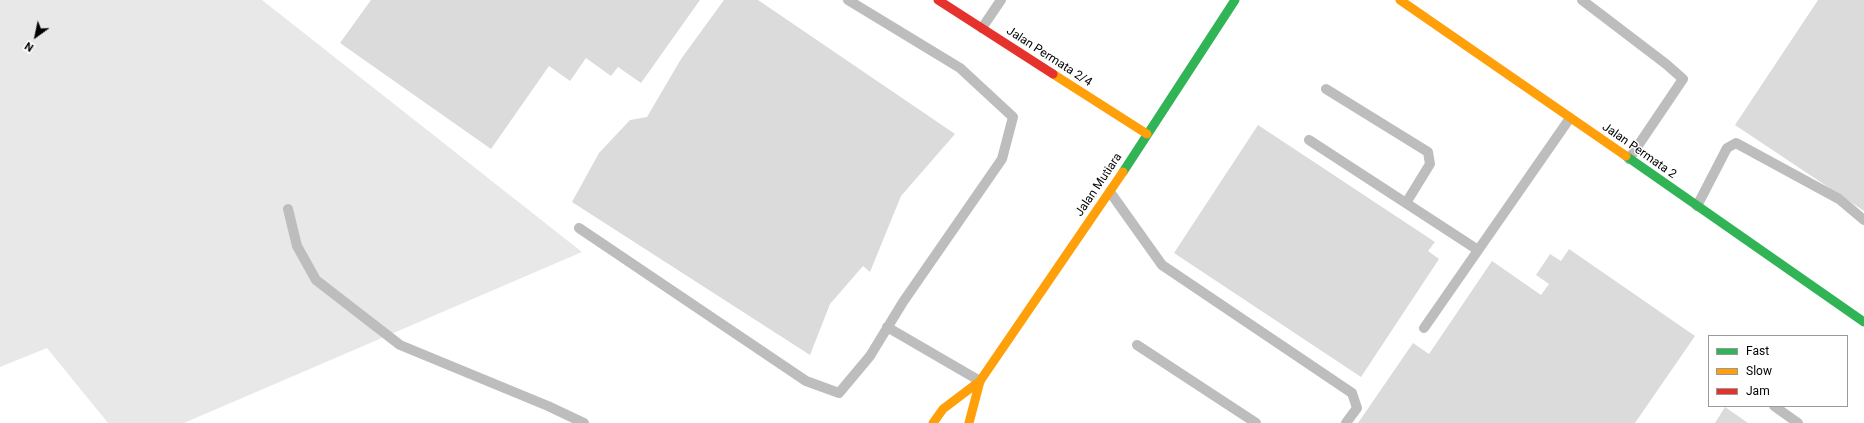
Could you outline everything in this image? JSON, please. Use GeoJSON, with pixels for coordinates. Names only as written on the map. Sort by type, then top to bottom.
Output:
{"type":"FeatureCollection","features":[{"type":"Feature","properties":{"kind":"street","name":"Jalan Permata 2/4"},"geometry":{"type":"LineString","coordinates":[[938,0],[1147,134]]}},
{"type":"Feature","properties":{"kind":"street","name":"Jalan Mutiara"},"geometry":{"type":"LineString","coordinates":[[980,381],[1110,192],[1235,0]]}},
{"type":"Feature","properties":{"kind":"street","name":"Jalan Permata 2"},"geometry":{"type":"LineString","coordinates":[[1400,0],[1864,322]]}},
{"type":"Feature","properties":{"kind":"street"},"geometry":{"type":"LineString","coordinates":[[933,423],[943,409],[980,381]]}},
{"type":"Feature","properties":{"kind":"street"},"geometry":{"type":"LineString","coordinates":[[970,423],[980,381]]}},
{"type":"Feature","properties":{"kind":"lane"},"geometry":{"type":"LineString","coordinates":[[579,228],[806,382],[839,393],[870,356],[887,327],[1002,159],[1013,117],[960,68],[848,0]]}},
{"type":"Feature","properties":{"kind":"lane"},"geometry":{"type":"LineString","coordinates":[[982,28],[1001,0]]}},
{"type":"Feature","properties":{"kind":"lane"},"geometry":{"type":"LineString","coordinates":[[1582,0],[1666,64],[1683,79],[1629,159]]}},
{"type":"Feature","properties":{"kind":"lane"},"geometry":{"type":"LineString","coordinates":[[1326,89],[1428,152],[1430,164],[1406,203]]}},
{"type":"Feature","properties":{"kind":"lane"},"geometry":{"type":"LineString","coordinates":[[1424,328],[1570,118]]}},
{"type":"Feature","properties":{"kind":"lane"},"geometry":{"type":"LineString","coordinates":[[1309,140],[1478,250]]}},
{"type":"Feature","properties":{"kind":"lane"},"geometry":{"type":"LineString","coordinates":[[1697,206],[1727,148],[1736,143],[1838,199],[1864,220]]}},
{"type":"Feature","properties":{"kind":"lane"},"geometry":{"type":"LineString","coordinates":[[1110,192],[1162,265],[1352,393],[1357,408],[1346,423]]}},
{"type":"Feature","properties":{"kind":"lane"},"geometry":{"type":"LineString","coordinates":[[288,209],[297,246],[316,280],[400,346],[548,406],[584,423]]}},
{"type":"Feature","properties":{"kind":"lane"},"geometry":{"type":"LineString","coordinates":[[887,327],[980,381]]}},
{"type":"Feature","properties":{"kind":"lane"},"geometry":{"type":"LineString","coordinates":[[1137,345],[1256,423]]}},
{"type":"Feature","properties":{"kind":"lane"},"geometry":{"type":"LineString","coordinates":[[1775,407],[1798,423]]}},
{"type":"Feature","properties":{"kind":"shaded area"},"geometry":{"type":"Polygon","coordinates":[[[0,0],[262,0],[582,252],[184,423],[108,423],[47,348],[0,367],[0,0]]]}},
{"type":"Feature","properties":{"kind":"building"},"geometry":{"type":"Polygon","coordinates":[[[371,0],[700,0],[641,83],[618,67],[611,76],[586,58],[570,81],[549,66],[491,149],[340,43],[371,0]]]}},
{"type":"Feature","properties":{"kind":"building"},"geometry":{"type":"Polygon","coordinates":[[[724,0],[758,0],[955,134],[901,196],[870,272],[863,266],[830,304],[810,355],[572,202],[599,153],[630,120],[647,117],[681,59],[724,0]]]}},
{"type":"Feature","properties":{"kind":"building"},"geometry":{"type":"Polygon","coordinates":[[[1818,0],[1864,0],[1864,211],[1735,125],[1818,0]]]}},
{"type":"Feature","properties":{"kind":"building"},"geometry":{"type":"Polygon","coordinates":[[[1258,125],[1435,242],[1428,251],[1439,259],[1361,377],[1174,253],[1258,125]]]}},
{"type":"Feature","properties":{"kind":"building"},"geometry":{"type":"Polygon","coordinates":[[[1569,249],[1695,336],[1635,423],[1358,423],[1413,343],[1429,354],[1492,261],[1541,295],[1549,284],[1536,275],[1550,254],[1561,261],[1569,249]]]}},
{"type":"Feature","properties":{"kind":"building"},"geometry":{"type":"Polygon","coordinates":[[[1725,407],[1748,423],[1715,423],[1725,407]]]}},
{"type":"Feature","properties":{"kind":"traffic: fast"},"geometry":{"type":"LineString","coordinates":[[1123,172],[1235,0]]}},
{"type":"Feature","properties":{"kind":"traffic: fast"},"geometry":{"type":"LineString","coordinates":[[1626,156],[1864,322]]}},
{"type":"Feature","properties":{"kind":"traffic: slow"},"geometry":{"type":"LineString","coordinates":[[1400,0],[1626,156]]}},
{"type":"Feature","properties":{"kind":"traffic: slow"},"geometry":{"type":"LineString","coordinates":[[1053,74],[1147,134]]}},
{"type":"Feature","properties":{"kind":"traffic: slow"},"geometry":{"type":"LineString","coordinates":[[933,423],[943,409],[980,381],[1123,172]]}},
{"type":"Feature","properties":{"kind":"traffic: slow"},"geometry":{"type":"LineString","coordinates":[[969,423],[980,381]]}},
{"type":"Feature","properties":{"kind":"traffic: jam"},"geometry":{"type":"LineString","coordinates":[[938,0],[1053,74]]}}]}
